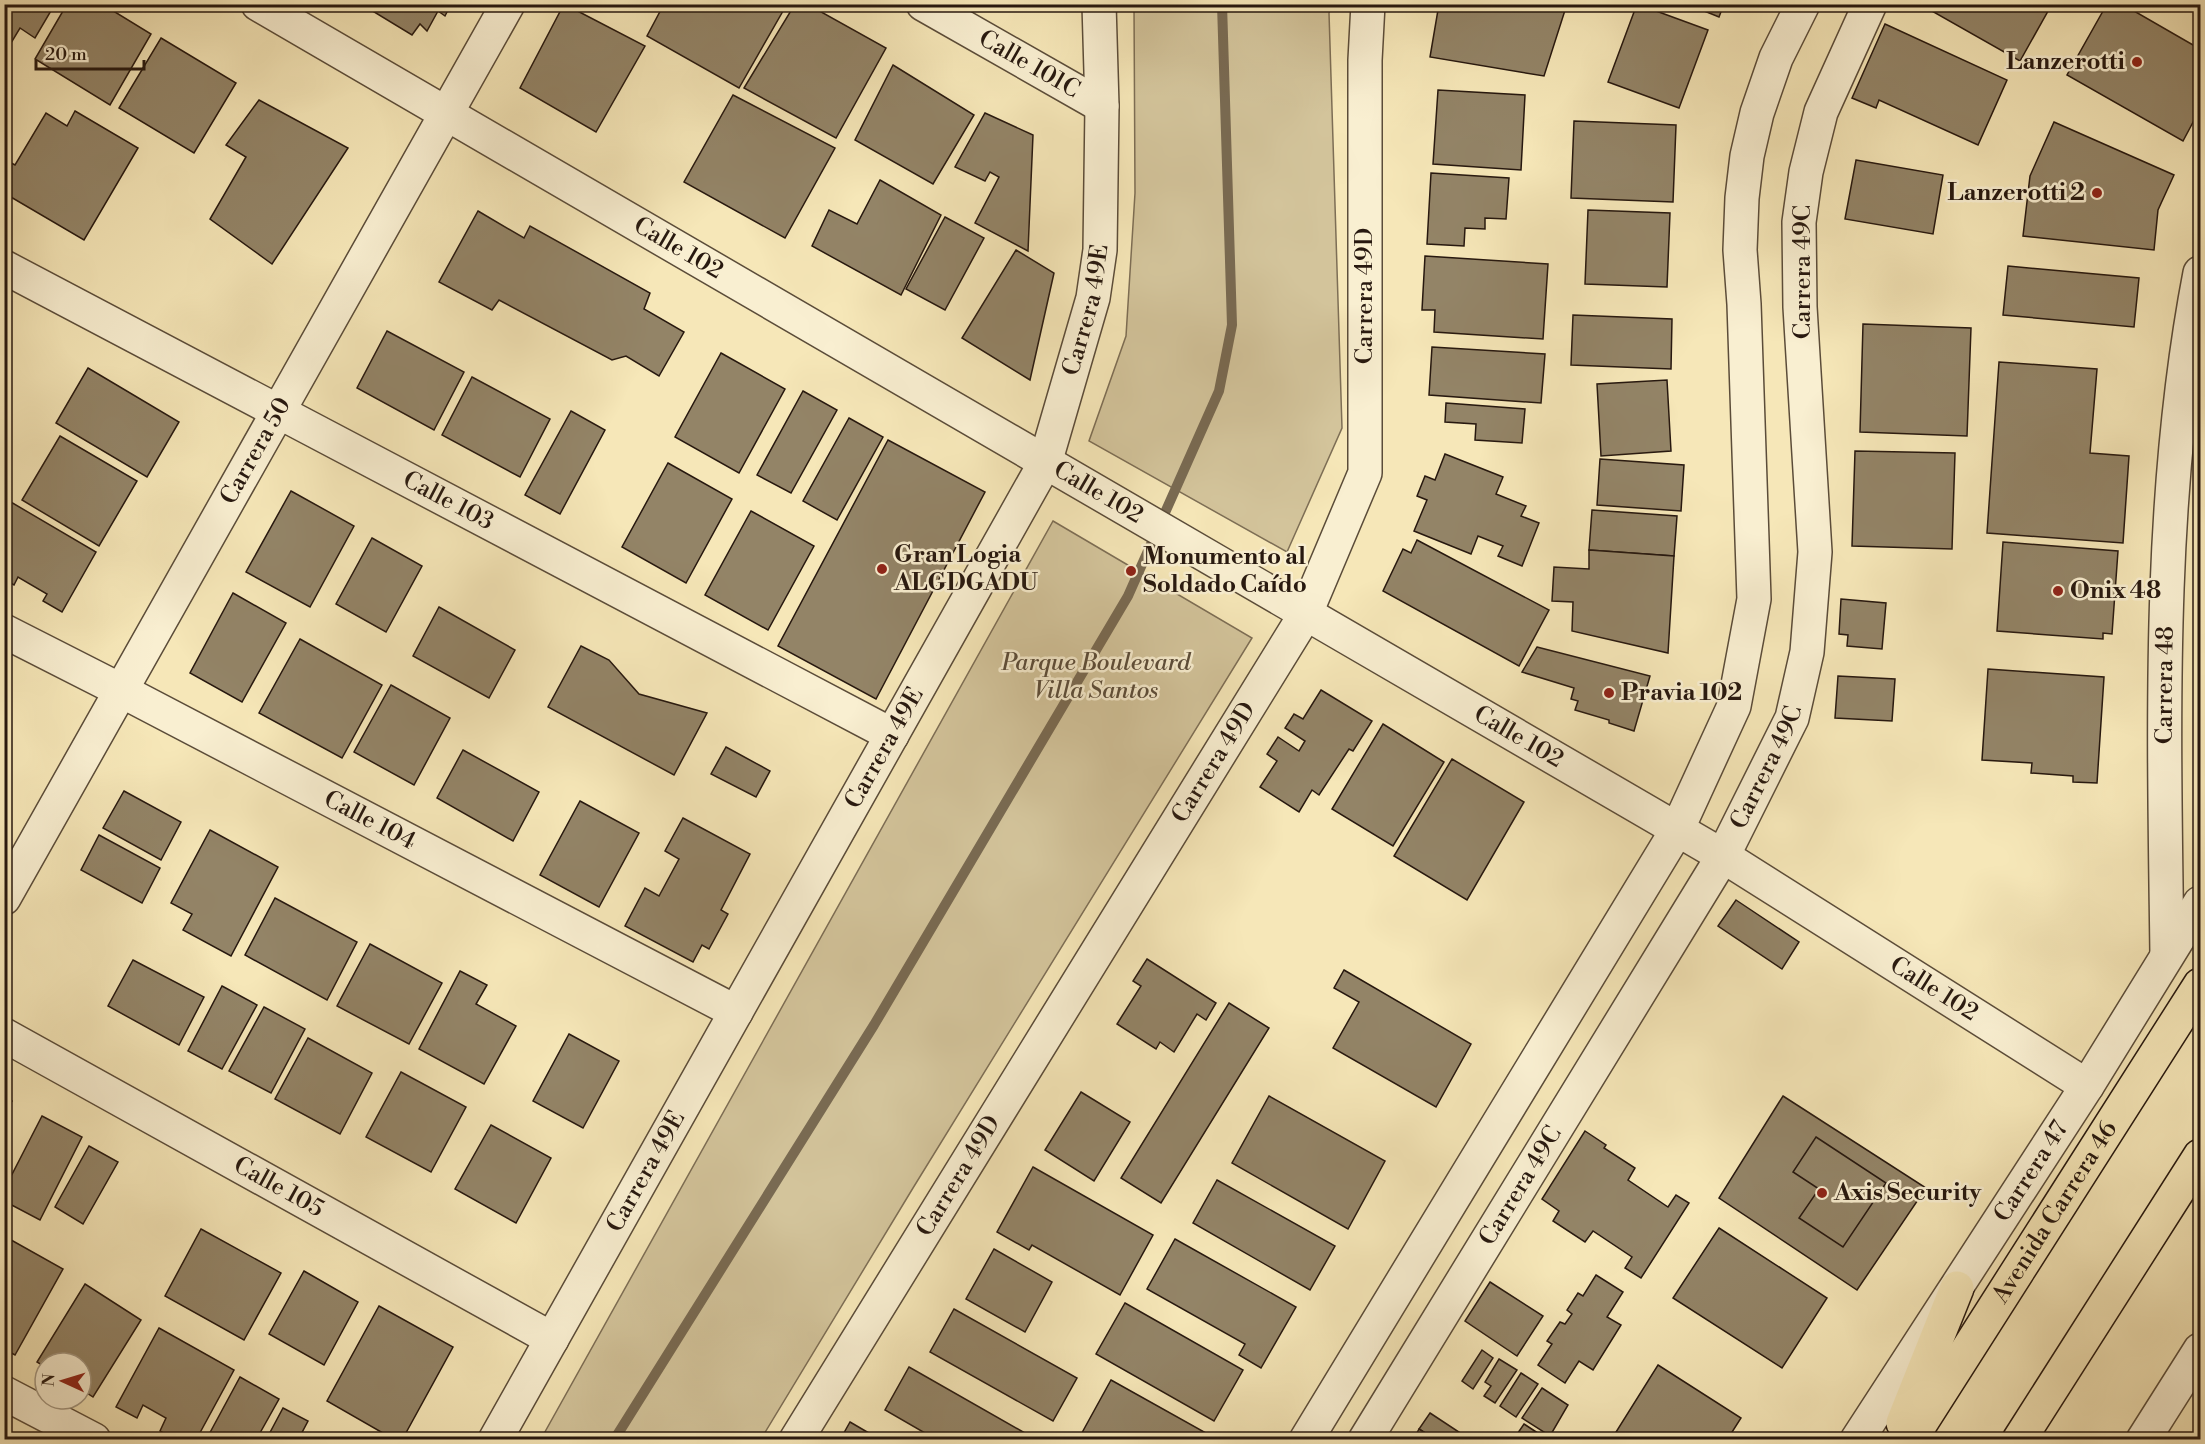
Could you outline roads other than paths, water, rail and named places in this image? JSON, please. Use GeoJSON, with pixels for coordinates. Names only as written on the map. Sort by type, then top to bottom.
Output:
{"type":"FeatureCollection","features":[{"type":"Feature","properties":{"kind":"main road","name":"Avenida Carrera 46"},"geometry":{"type":"LineString","coordinates":[[1910,1440],[2200,985]]}},
{"type":"Feature","properties":{"kind":"main road"},"geometry":{"type":"LineString","coordinates":[[2019,1440],[2200,1156]]}},
{"type":"Feature","properties":{"kind":"main road"},"geometry":{"type":"LineString","coordinates":[[1896,1440],[1957,1288]]}},
{"type":"Feature","properties":{"kind":"street","name":"Calle 102"},"geometry":{"type":"LineString","coordinates":[[258,4],[1722,856],[2087,1086]]}},
{"type":"Feature","properties":{"kind":"street","name":"Carrera 50"},"geometry":{"type":"LineString","coordinates":[[4,898],[508,4]]}},
{"type":"Feature","properties":{"kind":"street","name":"Calle 101C"},"geometry":{"type":"LineString","coordinates":[[923,4],[1102,106]]}},
{"type":"Feature","properties":{"kind":"street","name":"Carrera 49E"},"geometry":{"type":"LineString","coordinates":[[495,1440],[1045,464],[1094,298],[1100,250],[1102,106],[1099,4]]}},
{"type":"Feature","properties":{"kind":"street","name":"Carrera 49D"},"geometry":{"type":"LineString","coordinates":[[796,1440],[1305,615],[1365,473],[1365,60],[1368,4]]}},
{"type":"Feature","properties":{"kind":"street"},"geometry":{"type":"LineString","coordinates":[[1306,1440],[1677,830],[1734,706],[1754,599],[1744,304],[1740,250],[1742,198],[1747,156],[1757,113],[1776,58],[1803,4]]}},
{"type":"Feature","properties":{"kind":"street","name":"Carrera 49C"},"geometry":{"type":"LineString","coordinates":[[1365,1440],[1722,856],[1792,718],[1807,652],[1815,552],[1800,306],[1799,222],[1806,172],[1821,112],[1870,4]]}},
{"type":"Feature","properties":{"kind":"street","name":"Calle 103"},"geometry":{"type":"LineString","coordinates":[[4,267],[892,735]]}},
{"type":"Feature","properties":{"kind":"street","name":"Carrera 48"},"geometry":{"type":"LineString","coordinates":[[2167,955],[2165,638],[2176,441],[2200,273]]}},
{"type":"Feature","properties":{"kind":"street","name":"Calle 104"},"geometry":{"type":"LineString","coordinates":[[4,631],[736,1012]]}},
{"type":"Feature","properties":{"kind":"street","name":"Carrera 47"},"geometry":{"type":"LineString","coordinates":[[1857,1440],[2087,1086],[2200,903]]}},
{"type":"Feature","properties":{"kind":"street","name":"Calle 105"},"geometry":{"type":"LineString","coordinates":[[4,1035],[552,1339]]}},
{"type":"Feature","properties":{"kind":"street"},"geometry":{"type":"LineString","coordinates":[[2149,1437],[2200,1350]]}},
{"type":"Feature","properties":{"kind":"street"},"geometry":{"type":"LineString","coordinates":[[4,1394],[94,1440]]}},
{"type":"Feature","properties":{"kind":"waterway"},"geometry":{"type":"LineString","coordinates":[[614,1440],[874,1025],[1128,596],[1219,391],[1232,325],[1222,4]]}},
{"type":"Feature","properties":{"kind":"place","name":"Lanzerotti"},"geometry":{"type":"Point","coordinates":[2137,62]}},
{"type":"Feature","properties":{"kind":"place","name":"Lanzerotti 2"},"geometry":{"type":"Point","coordinates":[2097,193]}},
{"type":"Feature","properties":{"kind":"place","name":"Gran Logia ALGDGADU"},"geometry":{"type":"Point","coordinates":[882,569]}},
{"type":"Feature","properties":{"kind":"place","name":"Monumento al Soldado Caído"},"geometry":{"type":"Point","coordinates":[1131,571]}},
{"type":"Feature","properties":{"kind":"place","name":"Onix 48"},"geometry":{"type":"Point","coordinates":[2058,591]}},
{"type":"Feature","properties":{"kind":"place","name":"Pravia 102"},"geometry":{"type":"Point","coordinates":[1609,693]}},
{"type":"Feature","properties":{"kind":"place","name":"Axis Security"},"geometry":{"type":"Point","coordinates":[1822,1193]}},
{"type":"Feature","properties":{"kind":"park label","name":"Parque Boulevard Villa Santos"},"geometry":{"type":"Point","coordinates":[1096,677]}}]}
